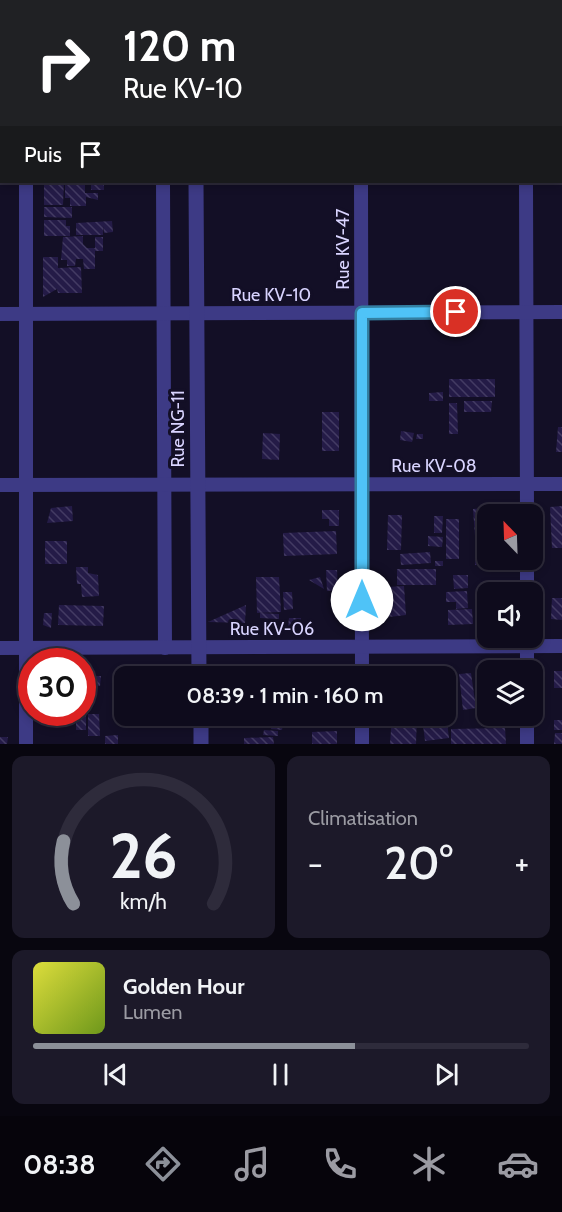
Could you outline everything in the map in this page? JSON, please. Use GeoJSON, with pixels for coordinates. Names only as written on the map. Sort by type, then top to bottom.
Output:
{"type":"FeatureCollection","features":[{"type":"Feature","properties":{"kind":"street"},"geometry":{"type":"LineString","coordinates":[[26,183],[26,648]]}},
{"type":"Feature","properties":{"kind":"street"},"geometry":{"type":"LineString","coordinates":[[163,183],[165,648]]}},
{"type":"Feature","properties":{"kind":"street","name":"Rue NG-11"},"geometry":{"type":"LineString","coordinates":[[196,183],[199,666]]}},
{"type":"Feature","properties":{"kind":"street","name":"Rue KV-47"},"geometry":{"type":"LineString","coordinates":[[361,183],[362,666]]}},
{"type":"Feature","properties":{"kind":"street"},"geometry":{"type":"LineString","coordinates":[[526,183],[527,504]]}},
{"type":"Feature","properties":{"kind":"street","name":"Rue KV-10"},"geometry":{"type":"LineString","coordinates":[[0,314],[562,312]]}},
{"type":"Feature","properties":{"kind":"street","name":"Rue KV-08"},"geometry":{"type":"LineString","coordinates":[[0,485],[562,484]]}},
{"type":"Feature","properties":{"kind":"street","name":"Rue KV-06"},"geometry":{"type":"LineString","coordinates":[[96,648],[362,647],[477,644]]}},
{"type":"Feature","properties":{"kind":"street","name":"Rue KV-06"},"geometry":{"type":"LineString","coordinates":[[543,644],[562,646]]}},
{"type":"Feature","properties":{"kind":"street","name":"Rue KV-06"},"geometry":{"type":"LineString","coordinates":[[0,648],[18,648]]}},
{"type":"Feature","properties":{"kind":"street"},"geometry":{"type":"LineString","coordinates":[[26,726],[26,744]]}},
{"type":"Feature","properties":{"kind":"street"},"geometry":{"type":"LineString","coordinates":[[201,726],[201,744]]}},
{"type":"Feature","properties":{"kind":"street"},"geometry":{"type":"LineString","coordinates":[[362,726],[362,744]]}},
{"type":"Feature","properties":{"kind":"street"},"geometry":{"type":"LineString","coordinates":[[527,726],[527,744]]}},
{"type":"Feature","properties":{"kind":"building"},"geometry":{"type":"Polygon","coordinates":[[[44,183],[64,183],[63,205],[44,205],[44,183]]]}},
{"type":"Feature","properties":{"kind":"building"},"geometry":{"type":"Polygon","coordinates":[[[65,183],[85,183],[85,193],[98,193],[98,200],[86,197],[86,206],[70,206],[70,198],[65,198],[65,183]]]}},
{"type":"Feature","properties":{"kind":"building"},"geometry":{"type":"Polygon","coordinates":[[[91,183],[104,183],[104,190],[91,190],[91,183]]]}},
{"type":"Feature","properties":{"kind":"building"},"geometry":{"type":"Polygon","coordinates":[[[44,207],[72,207],[72,218],[44,217],[44,207]]]}},
{"type":"Feature","properties":{"kind":"building"},"geometry":{"type":"Polygon","coordinates":[[[44,220],[66,220],[66,226],[70,226],[70,236],[44,236],[44,220]]]}},
{"type":"Feature","properties":{"kind":"building"},"geometry":{"type":"Polygon","coordinates":[[[112,221],[113,232],[104,233],[103,226],[103,235],[76,235],[76,223],[112,221]]]}},
{"type":"Feature","properties":{"kind":"building"},"geometry":{"type":"Polygon","coordinates":[[[83,236],[83,244],[87,248],[95,248],[95,237],[103,237],[103,251],[95,251],[95,269],[84,269],[83,259],[76,259],[75,266],[67,266],[67,260],[61,260],[63,237],[83,236]]]}},
{"type":"Feature","properties":{"kind":"building"},"geometry":{"type":"Polygon","coordinates":[[[43,257],[58,257],[58,268],[81,267],[82,293],[58,293],[57,289],[43,297],[43,257]]]}},
{"type":"Feature","properties":{"kind":"building"},"geometry":{"type":"Polygon","coordinates":[[[449,379],[495,379],[495,397],[449,397],[449,379]]]}},
{"type":"Feature","properties":{"kind":"building"},"geometry":{"type":"Polygon","coordinates":[[[443,392],[443,401],[429,401],[429,393],[443,392]]]}},
{"type":"Feature","properties":{"kind":"building"},"geometry":{"type":"Polygon","coordinates":[[[464,401],[492,401],[491,412],[464,412],[464,401]]]}},
{"type":"Feature","properties":{"kind":"building"},"geometry":{"type":"Polygon","coordinates":[[[449,403],[457,403],[458,434],[449,434],[449,403]]]}},
{"type":"Feature","properties":{"kind":"building"},"geometry":{"type":"Polygon","coordinates":[[[322,412],[339,412],[339,451],[322,451],[322,412]]]}},
{"type":"Feature","properties":{"kind":"building"},"geometry":{"type":"Polygon","coordinates":[[[558,427],[562,427],[562,452],[556,452],[558,427]]]}},
{"type":"Feature","properties":{"kind":"building"},"geometry":{"type":"Polygon","coordinates":[[[401,431],[414,433],[412,442],[400,440],[401,431]]]}},
{"type":"Feature","properties":{"kind":"building"},"geometry":{"type":"Polygon","coordinates":[[[263,433],[280,434],[279,460],[262,459],[263,433]]]}},
{"type":"Feature","properties":{"kind":"building"},"geometry":{"type":"Polygon","coordinates":[[[417,434],[423,434],[423,439],[416,439],[417,434]]]}},
{"type":"Feature","properties":{"kind":"building"},"geometry":{"type":"Polygon","coordinates":[[[72,506],[73,521],[47,523],[51,508],[72,506]]]}},
{"type":"Feature","properties":{"kind":"building"},"geometry":{"type":"Polygon","coordinates":[[[562,506],[562,548],[552,548],[550,507],[562,506]]]}},
{"type":"Feature","properties":{"kind":"building"},"geometry":{"type":"Polygon","coordinates":[[[473,509],[477,509],[477,536],[475,536],[473,509]]]}},
{"type":"Feature","properties":{"kind":"building"},"geometry":{"type":"Polygon","coordinates":[[[322,510],[339,510],[339,526],[329,526],[329,519],[322,519],[322,510]]]}},
{"type":"Feature","properties":{"kind":"building"},"geometry":{"type":"Polygon","coordinates":[[[388,515],[402,515],[401,550],[387,550],[388,515]]]}},
{"type":"Feature","properties":{"kind":"building"},"geometry":{"type":"Polygon","coordinates":[[[434,516],[443,516],[442,533],[434,533],[434,516]]]}},
{"type":"Feature","properties":{"kind":"building"},"geometry":{"type":"Polygon","coordinates":[[[446,519],[459,519],[459,559],[446,559],[446,519]]]}},
{"type":"Feature","properties":{"kind":"building"},"geometry":{"type":"Polygon","coordinates":[[[336,531],[337,554],[284,556],[283,533],[336,531]]]}},
{"type":"Feature","properties":{"kind":"building"},"geometry":{"type":"Polygon","coordinates":[[[428,536],[443,537],[442,547],[428,546],[428,536]]]}},
{"type":"Feature","properties":{"kind":"building"},"geometry":{"type":"Polygon","coordinates":[[[476,540],[477,565],[475,565],[476,540]]]}},
{"type":"Feature","properties":{"kind":"building"},"geometry":{"type":"Polygon","coordinates":[[[45,541],[67,541],[67,564],[45,564],[45,541]]]}},
{"type":"Feature","properties":{"kind":"building"},"geometry":{"type":"Polygon","coordinates":[[[430,552],[431,563],[401,565],[400,554],[430,552]]]}},
{"type":"Feature","properties":{"kind":"building"},"geometry":{"type":"Polygon","coordinates":[[[435,561],[443,561],[443,566],[435,566],[435,561]]]}},
{"type":"Feature","properties":{"kind":"building"},"geometry":{"type":"Polygon","coordinates":[[[76,567],[88,567],[88,573],[98,575],[99,596],[82,597],[81,584],[77,584],[76,567]]]}},
{"type":"Feature","properties":{"kind":"building"},"geometry":{"type":"Polygon","coordinates":[[[397,569],[436,569],[436,585],[397,585],[397,569]]]}},
{"type":"Feature","properties":{"kind":"building"},"geometry":{"type":"Polygon","coordinates":[[[326,570],[337,570],[338,590],[327,591],[326,570]]]}},
{"type":"Feature","properties":{"kind":"building"},"geometry":{"type":"Polygon","coordinates":[[[453,575],[468,575],[468,588],[454,589],[453,575]]]}},
{"type":"Feature","properties":{"kind":"building"},"geometry":{"type":"Polygon","coordinates":[[[256,577],[279,577],[281,612],[257,613],[256,577]]]}},
{"type":"Feature","properties":{"kind":"building"},"geometry":{"type":"Polygon","coordinates":[[[320,577],[324,589],[309,580],[320,577]]]}},
{"type":"Feature","properties":{"kind":"building"},"geometry":{"type":"Polygon","coordinates":[[[404,586],[406,615],[389,617],[387,587],[404,586]]]}},
{"type":"Feature","properties":{"kind":"building"},"geometry":{"type":"Polygon","coordinates":[[[467,591],[468,608],[456,609],[456,602],[446,602],[446,592],[467,591]]]}},
{"type":"Feature","properties":{"kind":"building"},"geometry":{"type":"Polygon","coordinates":[[[283,592],[292,592],[293,609],[284,610],[283,592]]]}},
{"type":"Feature","properties":{"kind":"building"},"geometry":{"type":"Polygon","coordinates":[[[552,598],[562,598],[562,620],[551,619],[552,598]]]}},
{"type":"Feature","properties":{"kind":"building"},"geometry":{"type":"Polygon","coordinates":[[[59,605],[104,606],[103,626],[58,625],[59,605]]]}},
{"type":"Feature","properties":{"kind":"building"},"geometry":{"type":"Polygon","coordinates":[[[246,605],[245,623],[208,622],[246,605]]]}},
{"type":"Feature","properties":{"kind":"building"},"geometry":{"type":"Polygon","coordinates":[[[472,609],[473,624],[448,625],[448,610],[472,609]]]}},
{"type":"Feature","properties":{"kind":"building"},"geometry":{"type":"Polygon","coordinates":[[[44,613],[52,613],[51,628],[43,625],[44,613]]]}},
{"type":"Feature","properties":{"kind":"building"},"geometry":{"type":"Polygon","coordinates":[[[260,613],[279,614],[279,619],[260,618],[260,613]]]}},
{"type":"Feature","properties":{"kind":"building"},"geometry":{"type":"Polygon","coordinates":[[[289,618],[301,618],[301,626],[288,626],[289,618]]]}},
{"type":"Feature","properties":{"kind":"building"},"geometry":{"type":"Polygon","coordinates":[[[554,671],[562,671],[562,688],[554,688],[554,671]]]}},
{"type":"Feature","properties":{"kind":"building"},"geometry":{"type":"Polygon","coordinates":[[[471,673],[476,708],[463,710],[459,674],[471,673]]]}},
{"type":"Feature","properties":{"kind":"building"},"geometry":{"type":"Polygon","coordinates":[[[96,676],[101,676],[100,686],[96,686],[96,676]]]}},
{"type":"Feature","properties":{"kind":"building"},"geometry":{"type":"Polygon","coordinates":[[[96,714],[99,714],[100,736],[88,736],[88,726],[96,726],[96,714]]]}},
{"type":"Feature","properties":{"kind":"building"},"geometry":{"type":"Polygon","coordinates":[[[554,720],[562,720],[562,730],[554,730],[554,720]]]}},
{"type":"Feature","properties":{"kind":"building"},"geometry":{"type":"Polygon","coordinates":[[[76,726],[86,726],[86,730],[76,730],[76,726]]]}},
{"type":"Feature","properties":{"kind":"building"},"geometry":{"type":"Polygon","coordinates":[[[240,726],[268,726],[268,727],[240,726]]]}},
{"type":"Feature","properties":{"kind":"building"},"geometry":{"type":"Polygon","coordinates":[[[271,726],[283,726],[282,730],[271,729],[271,726]]]}},
{"type":"Feature","properties":{"kind":"building"},"geometry":{"type":"Polygon","coordinates":[[[314,726],[338,726],[338,728],[314,728],[314,726]]]}},
{"type":"Feature","properties":{"kind":"building"},"geometry":{"type":"Polygon","coordinates":[[[391,726],[417,726],[416,744],[390,744],[391,726]]]}},
{"type":"Feature","properties":{"kind":"building"},"geometry":{"type":"Polygon","coordinates":[[[423,726],[448,726],[449,738],[425,741],[423,726]]]}},
{"type":"Feature","properties":{"kind":"building"},"geometry":{"type":"Polygon","coordinates":[[[505,728],[506,744],[451,744],[451,729],[505,728]]]}},
{"type":"Feature","properties":{"kind":"building"},"geometry":{"type":"Polygon","coordinates":[[[264,730],[278,731],[278,736],[263,735],[264,730]]]}},
{"type":"Feature","properties":{"kind":"building"},"geometry":{"type":"Polygon","coordinates":[[[337,731],[337,744],[312,744],[312,732],[337,731]]]}},
{"type":"Feature","properties":{"kind":"building"},"geometry":{"type":"Polygon","coordinates":[[[555,733],[562,733],[562,744],[554,744],[555,733]]]}},
{"type":"Feature","properties":{"kind":"building"},"geometry":{"type":"Polygon","coordinates":[[[118,735],[118,744],[105,744],[105,736],[118,735]]]}},
{"type":"Feature","properties":{"kind":"building"},"geometry":{"type":"Polygon","coordinates":[[[0,737],[8,737],[7,744],[0,744],[0,737]]]}},
{"type":"Feature","properties":{"kind":"building"},"geometry":{"type":"Polygon","coordinates":[[[273,737],[274,744],[244,744],[244,738],[273,737]]]}},
{"type":"Feature","properties":{"kind":"route"},"geometry":{"type":"LineString","coordinates":[[362,600],[362,313],[456,312]]}}]}
